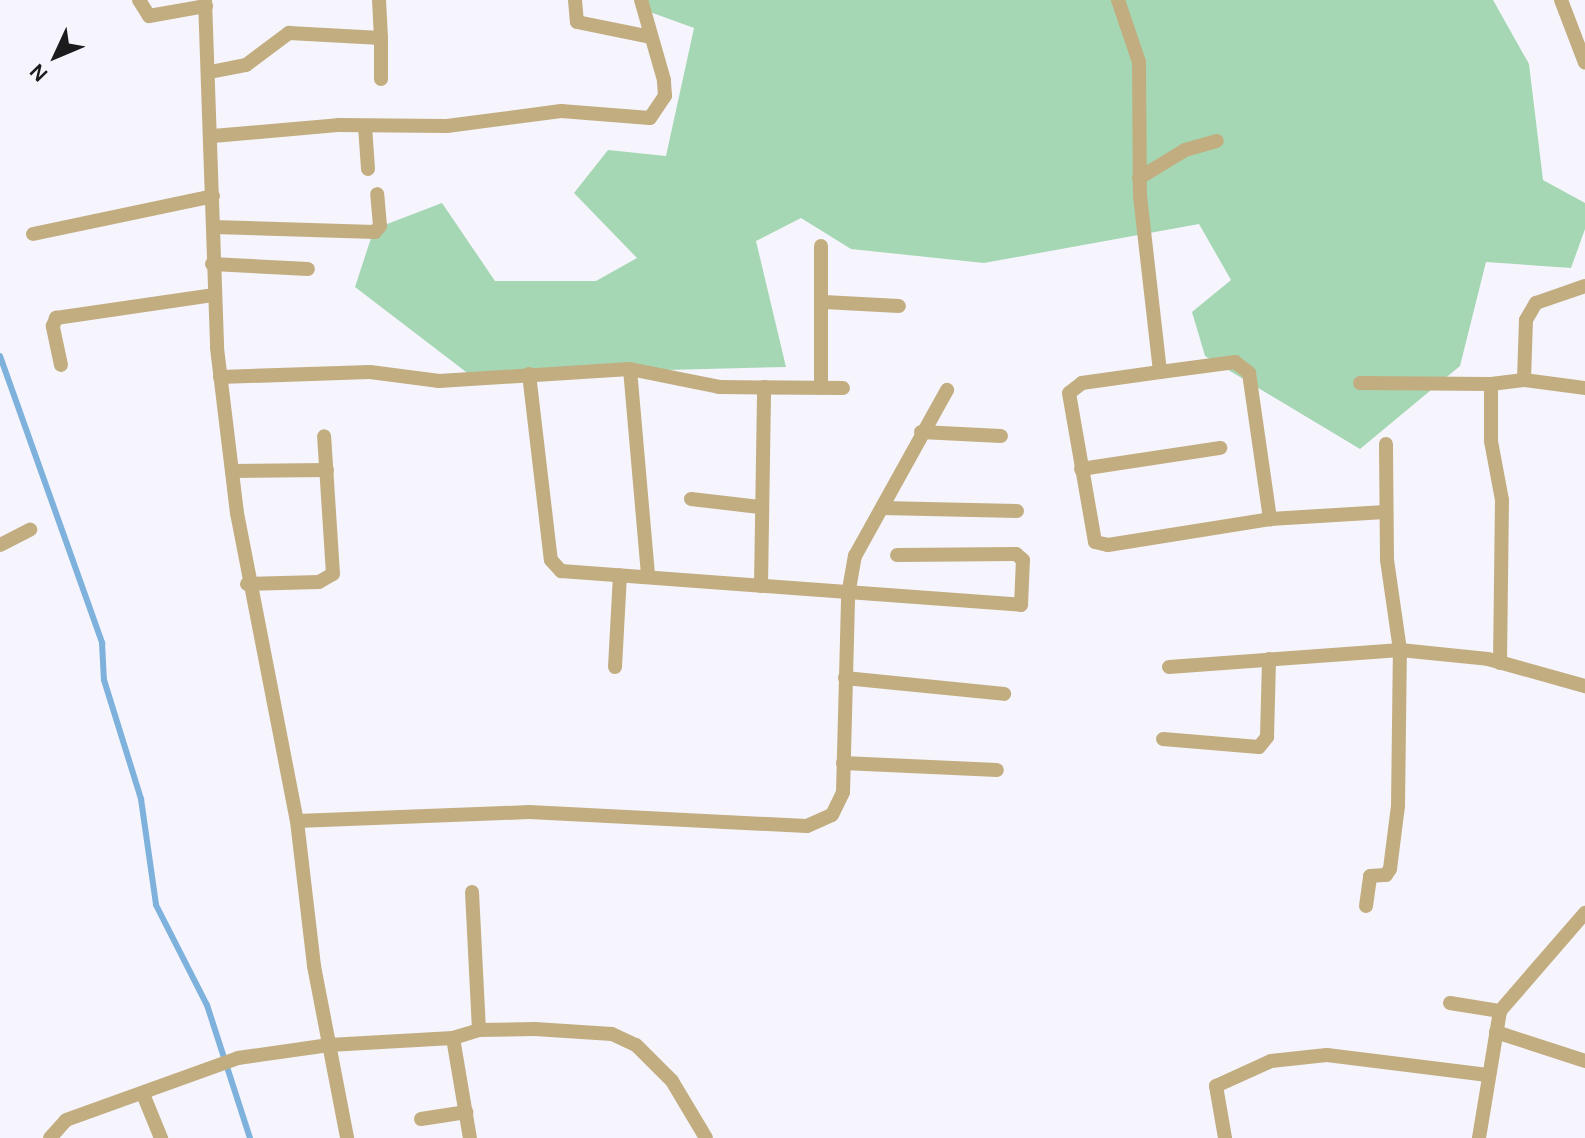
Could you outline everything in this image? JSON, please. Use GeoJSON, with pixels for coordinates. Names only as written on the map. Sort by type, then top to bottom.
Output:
{"type":"FeatureCollection","features":[{"type":"Feature","properties":{"kind":"street"},"geometry":{"type":"LineString","coordinates":[[139,0],[146,16],[206,3],[213,136],[212,264],[220,377],[247,584],[297,821],[329,1045],[347,1138]]}},
{"type":"Feature","properties":{"kind":"street"},"geometry":{"type":"LineString","coordinates":[[379,0],[381,79]]}},
{"type":"Feature","properties":{"kind":"street"},"geometry":{"type":"LineString","coordinates":[[575,0],[577,22],[651,37]]}},
{"type":"Feature","properties":{"kind":"street"},"geometry":{"type":"LineString","coordinates":[[213,136],[365,126],[447,126],[561,111],[650,118],[665,96],[641,0]]}},
{"type":"Feature","properties":{"kind":"street"},"geometry":{"type":"LineString","coordinates":[[1118,0],[1139,62],[1139,178],[1160,372]]}},
{"type":"Feature","properties":{"kind":"street"},"geometry":{"type":"LineString","coordinates":[[1561,0],[1585,63]]}},
{"type":"Feature","properties":{"kind":"street"},"geometry":{"type":"LineString","coordinates":[[210,72],[246,65],[289,33],[381,38]]}},
{"type":"Feature","properties":{"kind":"street"},"geometry":{"type":"LineString","coordinates":[[365,126],[368,169]]}},
{"type":"Feature","properties":{"kind":"street"},"geometry":{"type":"LineString","coordinates":[[1139,178],[1185,150],[1217,141]]}},
{"type":"Feature","properties":{"kind":"street"},"geometry":{"type":"LineString","coordinates":[[213,227],[375,232],[380,226],[377,194]]}},
{"type":"Feature","properties":{"kind":"street"},"geometry":{"type":"LineString","coordinates":[[33,234],[213,196]]}},
{"type":"Feature","properties":{"kind":"street"},"geometry":{"type":"LineString","coordinates":[[821,246],[824,302],[821,388]]}},
{"type":"Feature","properties":{"kind":"street"},"geometry":{"type":"LineString","coordinates":[[212,264],[308,269]]}},
{"type":"Feature","properties":{"kind":"street"},"geometry":{"type":"LineString","coordinates":[[1524,380],[1531,309],[1544,298],[1585,286]]}},
{"type":"Feature","properties":{"kind":"street"},"geometry":{"type":"LineString","coordinates":[[61,365],[53,326],[56,318],[214,295]]}},
{"type":"Feature","properties":{"kind":"street"},"geometry":{"type":"LineString","coordinates":[[824,302],[899,306]]}},
{"type":"Feature","properties":{"kind":"street"},"geometry":{"type":"LineString","coordinates":[[1270,519],[1249,373],[1235,362],[1082,383],[1071,389],[1092,537],[1099,544],[1270,519],[1385,512]]}},
{"type":"Feature","properties":{"kind":"street"},"geometry":{"type":"LineString","coordinates":[[220,377],[316,371],[439,381],[630,369],[695,384],[843,388]]}},
{"type":"Feature","properties":{"kind":"street"},"geometry":{"type":"LineString","coordinates":[[630,369],[648,576]]}},
{"type":"Feature","properties":{"kind":"street"},"geometry":{"type":"LineString","coordinates":[[529,374],[551,560],[561,571],[848,595],[1021,605],[1023,560],[1016,554],[897,555]]}},
{"type":"Feature","properties":{"kind":"street"},"geometry":{"type":"LineString","coordinates":[[1360,383],[1491,384],[1524,380],[1585,388]]}},
{"type":"Feature","properties":{"kind":"street"},"geometry":{"type":"LineString","coordinates":[[1491,384],[1491,441],[1502,500],[1500,663]]}},
{"type":"Feature","properties":{"kind":"street"},"geometry":{"type":"LineString","coordinates":[[761,586],[764,387]]}},
{"type":"Feature","properties":{"kind":"street"},"geometry":{"type":"LineString","coordinates":[[297,821],[485,812],[807,826],[832,815],[840,804],[848,595],[855,556],[947,390]]}},
{"type":"Feature","properties":{"kind":"street"},"geometry":{"type":"LineString","coordinates":[[921,432],[1001,436]]}},
{"type":"Feature","properties":{"kind":"street"},"geometry":{"type":"LineString","coordinates":[[247,584],[330,578],[335,567],[324,436]]}},
{"type":"Feature","properties":{"kind":"street"},"geometry":{"type":"LineString","coordinates":[[1366,906],[1370,876],[1389,872],[1395,835],[1400,650],[1385,512],[1386,444]]}},
{"type":"Feature","properties":{"kind":"street"},"geometry":{"type":"LineString","coordinates":[[1081,469],[1220,448]]}},
{"type":"Feature","properties":{"kind":"street"},"geometry":{"type":"LineString","coordinates":[[232,471],[327,470]]}},
{"type":"Feature","properties":{"kind":"street"},"geometry":{"type":"LineString","coordinates":[[691,499],[760,507]]}},
{"type":"Feature","properties":{"kind":"street"},"geometry":{"type":"LineString","coordinates":[[882,508],[1017,511]]}},
{"type":"Feature","properties":{"kind":"street"},"geometry":{"type":"LineString","coordinates":[[0,545],[30,530]]}},
{"type":"Feature","properties":{"kind":"street"},"geometry":{"type":"LineString","coordinates":[[615,667],[620,575]]}},
{"type":"Feature","properties":{"kind":"street"},"geometry":{"type":"LineString","coordinates":[[1169,667],[1400,650],[1500,663],[1585,686]]}},
{"type":"Feature","properties":{"kind":"street"},"geometry":{"type":"LineString","coordinates":[[1163,739],[1259,747],[1267,737],[1269,659]]}},
{"type":"Feature","properties":{"kind":"street"},"geometry":{"type":"LineString","coordinates":[[845,678],[1004,694]]}},
{"type":"Feature","properties":{"kind":"street"},"geometry":{"type":"LineString","coordinates":[[843,763],[997,770]]}},
{"type":"Feature","properties":{"kind":"street"},"geometry":{"type":"LineString","coordinates":[[472,892],[479,1030]]}},
{"type":"Feature","properties":{"kind":"street"},"geometry":{"type":"LineString","coordinates":[[1479,1138],[1500,1011],[1585,913]]}},
{"type":"Feature","properties":{"kind":"street"},"geometry":{"type":"LineString","coordinates":[[1450,1003],[1500,1011]]}},
{"type":"Feature","properties":{"kind":"street"},"geometry":{"type":"LineString","coordinates":[[50,1138],[66,1120],[238,1058],[329,1045],[453,1038],[479,1030],[612,1034],[636,1045],[672,1081],[706,1138]]}},
{"type":"Feature","properties":{"kind":"street"},"geometry":{"type":"LineString","coordinates":[[1496,1032],[1585,1061]]}},
{"type":"Feature","properties":{"kind":"street"},"geometry":{"type":"LineString","coordinates":[[453,1038],[470,1138]]}},
{"type":"Feature","properties":{"kind":"street"},"geometry":{"type":"LineString","coordinates":[[1225,1138],[1216,1086],[1271,1061],[1337,1056],[1488,1075]]}},
{"type":"Feature","properties":{"kind":"street"},"geometry":{"type":"LineString","coordinates":[[143,1094],[161,1138]]}},
{"type":"Feature","properties":{"kind":"street"},"geometry":{"type":"LineString","coordinates":[[421,1119],[466,1112]]}},
{"type":"Feature","properties":{"kind":"green space"},"geometry":{"type":"Polygon","coordinates":[[[640,0],[1493,0],[1529,64],[1543,180],[1585,203],[1585,229],[1571,268],[1486,262],[1460,366],[1360,449],[1205,356],[1192,312],[1231,280],[1199,224],[984,263],[851,249],[801,218],[756,241],[786,367],[470,375],[355,287],[374,229],[442,203],[495,281],[596,281],[637,258],[574,193],[608,150],[666,156],[694,28],[639,8],[640,0]]]}},
{"type":"Feature","properties":{"kind":"waterway"},"geometry":{"type":"LineString","coordinates":[[0,356],[102,643],[104,680],[141,799],[156,905],[207,1005],[250,1138]]}}]}
